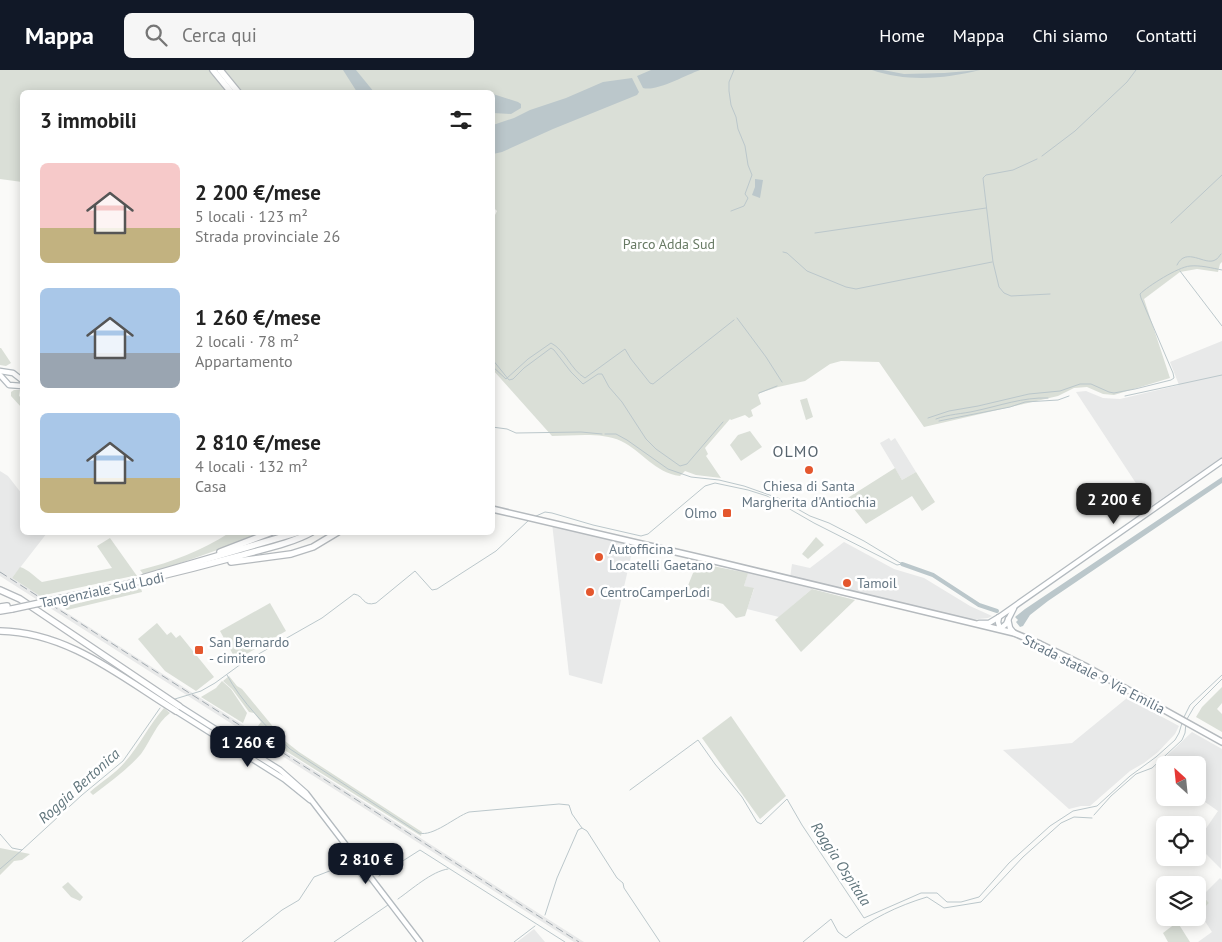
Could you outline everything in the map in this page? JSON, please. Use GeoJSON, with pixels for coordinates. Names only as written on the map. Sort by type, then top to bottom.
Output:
{"type":"FeatureCollection","features":[{"type":"Feature","properties":{"kind":"highway"},"geometry":{"type":"LineString","coordinates":[[213,70],[229,90]]}},
{"type":"Feature","properties":{"kind":"highway"},"geometry":{"type":"LineString","coordinates":[[220,70],[236,90]]}},
{"type":"Feature","properties":{"kind":"highway"},"geometry":{"type":"LineString","coordinates":[[203,563],[218,553],[264,535]]}},
{"type":"Feature","properties":{"kind":"highway"},"geometry":{"type":"LineString","coordinates":[[203,563],[290,535]]}},
{"type":"Feature","properties":{"kind":"highway"},"geometry":{"type":"LineString","coordinates":[[203,563],[271,548],[304,535]]}},
{"type":"Feature","properties":{"kind":"highway"},"geometry":{"type":"LineString","coordinates":[[203,563],[291,554],[313,547],[333,535]]}},
{"type":"Feature","properties":{"kind":"highway","name":"Tangenziale Sud Lodi"},"geometry":{"type":"LineString","coordinates":[[0,607],[9,607],[143,580],[203,563]]}},
{"type":"Feature","properties":{"kind":"highway"},"geometry":{"type":"LineString","coordinates":[[0,590],[20,599],[178,709]]}},
{"type":"Feature","properties":{"kind":"highway","name":"Tangenziale Sud Lodi"},"geometry":{"type":"LineString","coordinates":[[0,611],[9,607]]}},
{"type":"Feature","properties":{"kind":"highway"},"geometry":{"type":"LineString","coordinates":[[0,631],[14,631],[36,635],[71,646],[178,709]]}},
{"type":"Feature","properties":{"kind":"main road"},"geometry":{"type":"LineString","coordinates":[[0,371],[8,372],[20,378]]}},
{"type":"Feature","properties":{"kind":"main road"},"geometry":{"type":"LineString","coordinates":[[4,381],[5,375],[8,372]]}},
{"type":"Feature","properties":{"kind":"main road"},"geometry":{"type":"LineString","coordinates":[[0,375],[9,385],[20,386]]}},
{"type":"Feature","properties":{"kind":"main road"},"geometry":{"type":"LineString","coordinates":[[14,386],[20,382]]}},
{"type":"Feature","properties":{"kind":"main road"},"geometry":{"type":"LineString","coordinates":[[972,623],[989,623],[999,617],[1222,461]]}},
{"type":"Feature","properties":{"kind":"main road","name":"Strada statale 9 Via Emilia"},"geometry":{"type":"LineString","coordinates":[[495,510],[1014,633],[1065,656],[1222,742]]}},
{"type":"Feature","properties":{"kind":"main road"},"geometry":{"type":"LineString","coordinates":[[999,617],[1000,629],[1006,624],[1008,617],[1017,605]]}},
{"type":"Feature","properties":{"kind":"main road"},"geometry":{"type":"LineString","coordinates":[[1008,617],[1008,624],[1014,633]]}},
{"type":"Feature","properties":{"kind":"main road"},"geometry":{"type":"LineString","coordinates":[[178,709],[287,776],[306,793],[420,942]]}},
{"type":"Feature","properties":{"kind":"shaded area"},"geometry":{"type":"Polygon","coordinates":[[[343,70],[356,70],[372,90],[356,90],[343,70]]]}},
{"type":"Feature","properties":{"kind":"shaded area"},"geometry":{"type":"Polygon","coordinates":[[[651,70],[700,70],[655,88],[643,88],[637,76],[651,70]]]}},
{"type":"Feature","properties":{"kind":"shaded area"},"geometry":{"type":"Polygon","coordinates":[[[872,70],[904,74],[980,70],[939,77],[912,78],[872,70]]]}},
{"type":"Feature","properties":{"kind":"shaded area"},"geometry":{"type":"Polygon","coordinates":[[[632,78],[639,92],[637,95],[495,154],[495,124],[603,82],[632,78]]]}},
{"type":"Feature","properties":{"kind":"shaded area"},"geometry":{"type":"Polygon","coordinates":[[[495,95],[521,104],[521,108],[511,114],[495,113],[495,95]]]}},
{"type":"Feature","properties":{"kind":"shaded area"},"geometry":{"type":"Polygon","coordinates":[[[755,179],[763,180],[760,198],[752,195],[755,179]]]}},
{"type":"Feature","properties":{"kind":"shaded area"},"geometry":{"type":"Polygon","coordinates":[[[1222,341],[1222,457],[1151,506],[1076,392],[1086,391],[1103,398],[1120,399],[1179,385],[1170,362],[1222,341]]]}},
{"type":"Feature","properties":{"kind":"shaded area"},"geometry":{"type":"Polygon","coordinates":[[[889,438],[891,441],[895,438],[916,472],[902,480],[880,443],[889,438]]]}},
{"type":"Feature","properties":{"kind":"shaded area"},"geometry":{"type":"Polygon","coordinates":[[[0,471],[8,476],[20,491],[20,535],[45,535],[12,578],[584,942],[574,942],[0,576],[0,471]]]}},
{"type":"Feature","properties":{"kind":"shaded area"},"geometry":{"type":"Polygon","coordinates":[[[1222,477],[1222,483],[1048,601],[1030,615],[1023,626],[1020,627],[1016,622],[1018,620],[1015,617],[1025,609],[1222,477]]]}},
{"type":"Feature","properties":{"kind":"shaded area"},"geometry":{"type":"Polygon","coordinates":[[[552,523],[634,543],[602,684],[569,675],[552,523]]]}},
{"type":"Feature","properties":{"kind":"shaded area"},"geometry":{"type":"Polygon","coordinates":[[[844,542],[894,569],[924,578],[970,606],[992,616],[969,620],[866,594],[790,578],[792,564],[810,568],[844,542]]]}},
{"type":"Feature","properties":{"kind":"shaded area"},"geometry":{"type":"Polygon","coordinates":[[[748,571],[812,587],[812,589],[779,617],[747,609],[754,589],[744,586],[748,571]]]}},
{"type":"Feature","properties":{"kind":"shaded area"},"geometry":{"type":"Polygon","coordinates":[[[1127,698],[1179,726],[1175,734],[1158,752],[1130,771],[1090,806],[1069,809],[1003,750],[1072,743],[1127,698]]]}},
{"type":"Feature","properties":{"kind":"shaded area"},"geometry":{"type":"Polygon","coordinates":[[[1192,732],[1222,749],[1221,869],[1206,854],[1206,828],[1218,811],[1206,803],[1206,756],[1167,756],[1192,732]]]}},
{"type":"Feature","properties":{"kind":"shaded area"},"geometry":{"type":"Polygon","coordinates":[[[1220,878],[1222,880],[1222,942],[1198,942],[1212,932],[1206,923],[1206,906],[1209,903],[1206,899],[1206,892],[1220,878]]]}},
{"type":"Feature","properties":{"kind":"shaded area"},"geometry":{"type":"Polygon","coordinates":[[[534,929],[545,942],[517,942],[534,929]]]}},
{"type":"Feature","properties":{"kind":"green space","name":"Parco Adda Sud"},"geometry":{"type":"Polygon","coordinates":[[[0,70],[1222,70],[1222,262],[1218,272],[1197,269],[1180,272],[1144,299],[1170,378],[1114,395],[1103,394],[1087,387],[1074,388],[1058,396],[924,427],[879,362],[841,361],[830,364],[805,381],[760,393],[758,395],[761,404],[751,410],[753,416],[749,418],[745,415],[730,419],[705,448],[708,454],[706,456],[721,478],[696,475],[685,471],[680,476],[671,474],[663,471],[629,445],[605,436],[552,436],[495,372],[495,215],[497,211],[495,209],[495,90],[20,90],[20,182],[0,179],[0,70]]]}},
{"type":"Feature","properties":{"kind":"green space"},"geometry":{"type":"Polygon","coordinates":[[[0,348],[11,363],[6,366],[0,365],[0,348]]]}},
{"type":"Feature","properties":{"kind":"green space"},"geometry":{"type":"Polygon","coordinates":[[[20,390],[20,406],[11,396],[11,392],[20,390]]]}},
{"type":"Feature","properties":{"kind":"green space"},"geometry":{"type":"Polygon","coordinates":[[[807,398],[813,417],[806,420],[800,400],[807,398]]]}},
{"type":"Feature","properties":{"kind":"green space"},"geometry":{"type":"Polygon","coordinates":[[[750,431],[762,447],[741,461],[730,445],[738,435],[750,431]]]}},
{"type":"Feature","properties":{"kind":"green space"},"geometry":{"type":"Polygon","coordinates":[[[895,468],[902,480],[916,472],[935,502],[922,511],[912,496],[866,524],[846,499],[895,468]]]}},
{"type":"Feature","properties":{"kind":"green space"},"geometry":{"type":"Polygon","coordinates":[[[226,535],[259,535],[144,575],[140,570],[186,555],[226,535]]]}},
{"type":"Feature","properties":{"kind":"green space"},"geometry":{"type":"Polygon","coordinates":[[[816,537],[824,545],[808,559],[802,554],[816,537]]]}},
{"type":"Feature","properties":{"kind":"green space"},"geometry":{"type":"Polygon","coordinates":[[[110,538],[137,576],[40,596],[12,578],[20,567],[42,582],[112,568],[97,546],[110,538]]]}},
{"type":"Feature","properties":{"kind":"green space"},"geometry":{"type":"Polygon","coordinates":[[[697,563],[748,573],[744,586],[754,588],[745,616],[736,618],[723,604],[685,593],[697,563]]]}},
{"type":"Feature","properties":{"kind":"green space"},"geometry":{"type":"Polygon","coordinates":[[[141,588],[142,592],[67,610],[63,607],[141,588]]]}},
{"type":"Feature","properties":{"kind":"green space"},"geometry":{"type":"Polygon","coordinates":[[[812,589],[855,600],[801,652],[775,620],[812,589]]]}},
{"type":"Feature","properties":{"kind":"green space"},"geometry":{"type":"Polygon","coordinates":[[[270,603],[286,631],[236,660],[220,631],[270,603]]]}},
{"type":"Feature","properties":{"kind":"green space"},"geometry":{"type":"Polygon","coordinates":[[[157,623],[167,635],[171,632],[176,638],[180,635],[214,677],[196,691],[165,671],[138,639],[157,623]]]}},
{"type":"Feature","properties":{"kind":"green space"},"geometry":{"type":"Polygon","coordinates":[[[229,676],[275,729],[286,731],[281,735],[285,741],[422,832],[421,836],[254,731],[261,722],[254,713],[249,712],[232,689],[223,681],[229,676]]]}},
{"type":"Feature","properties":{"kind":"green space"},"geometry":{"type":"Polygon","coordinates":[[[222,681],[231,689],[247,713],[243,723],[201,697],[216,688],[222,681]]]}},
{"type":"Feature","properties":{"kind":"green space"},"geometry":{"type":"Polygon","coordinates":[[[1222,687],[1222,703],[1217,709],[1222,714],[1222,732],[1196,717],[1202,707],[1222,687]]]}},
{"type":"Feature","properties":{"kind":"green space"},"geometry":{"type":"Polygon","coordinates":[[[164,708],[170,713],[157,727],[141,754],[124,771],[93,795],[90,792],[125,762],[164,708]]]}},
{"type":"Feature","properties":{"kind":"green space"},"geometry":{"type":"Polygon","coordinates":[[[731,716],[786,796],[760,819],[702,738],[731,716]]]}},
{"type":"Feature","properties":{"kind":"green space"},"geometry":{"type":"Polygon","coordinates":[[[0,848],[30,854],[22,860],[14,861],[0,875],[0,848]]]}},
{"type":"Feature","properties":{"kind":"green space"},"geometry":{"type":"Polygon","coordinates":[[[68,882],[83,897],[80,901],[71,897],[62,887],[68,882]]]}},
{"type":"Feature","properties":{"kind":"green space"},"geometry":{"type":"Polygon","coordinates":[[[1172,926],[1180,926],[1190,942],[1168,942],[1163,933],[1172,926]]]}},
{"type":"Feature","properties":{"kind":"waterway"},"geometry":{"type":"LineString","coordinates":[[731,211],[744,206],[748,198],[745,194],[752,175],[748,165],[745,146],[731,105],[729,82],[734,70]]}},
{"type":"Feature","properties":{"kind":"waterway"},"geometry":{"type":"LineString","coordinates":[[1042,156],[1075,131],[1127,82],[1136,70]]}},
{"type":"Feature","properties":{"kind":"waterway"},"geometry":{"type":"LineString","coordinates":[[1037,159],[1013,170],[986,175],[983,178],[993,262],[999,287],[1004,293],[1011,296],[1050,294]]}},
{"type":"Feature","properties":{"kind":"waterway"},"geometry":{"type":"LineString","coordinates":[[1171,223],[1222,175]]}},
{"type":"Feature","properties":{"kind":"waterway"},"geometry":{"type":"LineString","coordinates":[[815,233],[986,208]]}},
{"type":"Feature","properties":{"kind":"waterway"},"geometry":{"type":"LineString","coordinates":[[783,252],[787,253],[807,271],[846,287],[856,289],[992,262]]}},
{"type":"Feature","properties":{"kind":"waterway"},"geometry":{"type":"LineString","coordinates":[[1177,265],[1185,257],[1211,261],[1217,259],[1221,254]]}},
{"type":"Feature","properties":{"kind":"waterway"},"geometry":{"type":"LineString","coordinates":[[928,418],[949,411],[1029,394],[1060,391],[1080,384],[1091,384],[1114,393],[1171,380],[1174,378],[1173,373],[1140,294],[1164,277],[1185,267],[1198,266],[1222,270]]}},
{"type":"Feature","properties":{"kind":"waterway"},"geometry":{"type":"LineString","coordinates":[[1180,271],[1222,326]]}},
{"type":"Feature","properties":{"kind":"waterway"},"geometry":{"type":"LineString","coordinates":[[737,318],[782,382]]}},
{"type":"Feature","properties":{"kind":"waterway"},"geometry":{"type":"LineString","coordinates":[[495,369],[506,379],[528,359],[551,343],[560,350],[585,378],[625,349],[650,383],[653,384],[734,320]]}},
{"type":"Feature","properties":{"kind":"waterway"},"geometry":{"type":"LineString","coordinates":[[495,363],[509,380],[513,379],[524,368],[551,348],[583,384],[598,374],[602,374],[646,439],[656,449],[680,466],[687,464],[723,422]]}},
{"type":"Feature","properties":{"kind":"waterway"},"geometry":{"type":"LineString","coordinates":[[1125,396],[1222,375]]}},
{"type":"Feature","properties":{"kind":"waterway"},"geometry":{"type":"LineString","coordinates":[[759,393],[777,386]]}},
{"type":"Feature","properties":{"kind":"waterway"},"geometry":{"type":"LineString","coordinates":[[939,421],[1010,407],[1025,402],[1058,400],[1069,396]]}},
{"type":"Feature","properties":{"kind":"waterway"},"geometry":{"type":"LineString","coordinates":[[936,419],[1020,400],[1048,398]]}},
{"type":"Feature","properties":{"kind":"waterway"},"geometry":{"type":"LineString","coordinates":[[495,427],[507,429],[516,433],[581,432],[602,434]]}},
{"type":"Feature","properties":{"kind":"waterway","name":"Roggia Bertonica"},"geometry":{"type":"LineString","coordinates":[[605,434],[616,434],[627,440],[668,469],[691,477],[719,480],[744,486],[778,498],[810,516],[829,523],[864,541],[902,564]]}},
{"type":"Feature","properties":{"kind":"waterway","name":"Roggia Bertonica"},"geometry":{"type":"LineString","coordinates":[[534,517],[545,512],[552,513],[641,536],[648,534],[705,486],[715,483],[767,496],[814,523],[897,565],[902,564]]}},
{"type":"Feature","properties":{"kind":"waterway","name":"Roggia Bertonica"},"geometry":{"type":"LineString","coordinates":[[175,699],[201,691],[215,683],[241,664],[322,618],[354,594],[358,595],[368,604],[376,603],[415,571],[432,590],[437,589],[496,551],[529,520]]}},
{"type":"Feature","properties":{"kind":"waterway"},"geometry":{"type":"LineString","coordinates":[[902,564],[933,575],[979,605],[997,611]]}},
{"type":"Feature","properties":{"kind":"waterway"},"geometry":{"type":"LineString","coordinates":[[227,675],[255,714],[290,749],[419,833],[431,832],[469,812],[559,804],[569,805],[572,814],[582,828]]}},
{"type":"Feature","properties":{"kind":"waterway","name":"Roggia Ospitala"},"geometry":{"type":"LineString","coordinates":[[1183,719],[1190,705],[1222,675]]}},
{"type":"Feature","properties":{"kind":"waterway","name":"Roggia Ospitala"},"geometry":{"type":"LineString","coordinates":[[1187,719],[1194,707],[1222,679]]}},
{"type":"Feature","properties":{"kind":"waterway","name":"Roggia Bertonica"},"geometry":{"type":"LineString","coordinates":[[0,834],[12,848],[22,850],[82,795],[123,761],[160,708]]}},
{"type":"Feature","properties":{"kind":"waterway","name":"Roggia Ospitala"},"geometry":{"type":"LineString","coordinates":[[630,790],[698,740],[742,797],[757,822],[761,824],[787,799],[802,825],[864,918],[921,893],[937,893],[947,902],[961,902],[979,897],[1009,863],[1050,826],[1073,811],[1097,806],[1130,776],[1156,757],[1175,740],[1182,723]]}},
{"type":"Feature","properties":{"kind":"waterway"},"geometry":{"type":"LineString","coordinates":[[1094,815],[1111,796],[1136,774],[1152,768],[1182,740],[1186,723]]}},
{"type":"Feature","properties":{"kind":"waterway"},"geometry":{"type":"LineString","coordinates":[[803,942],[831,919],[838,932],[846,938],[885,914],[927,897],[944,908],[981,902],[1023,857],[1061,823],[1074,817],[1092,818]]}},
{"type":"Feature","properties":{"kind":"waterway"},"geometry":{"type":"LineString","coordinates":[[545,915],[557,878],[578,830],[582,828],[587,831],[617,878],[623,883],[624,888],[660,942]]}},
{"type":"Feature","properties":{"kind":"waterway"},"geometry":{"type":"LineString","coordinates":[[0,869],[22,850]]}},
{"type":"Feature","properties":{"kind":"waterway","name":"Roggia Ospitala"},"geometry":{"type":"LineString","coordinates":[[379,876],[420,850],[565,942]]}},
{"type":"Feature","properties":{"kind":"waterway","name":"Roggia Ospitala"},"geometry":{"type":"LineString","coordinates":[[242,942],[282,910],[299,900],[314,877],[349,863],[364,882],[371,880]]}},
{"type":"Feature","properties":{"kind":"waterway"},"geometry":{"type":"LineString","coordinates":[[398,899],[435,873],[448,869]]}},
{"type":"Feature","properties":{"kind":"waterway"},"geometry":{"type":"LineString","coordinates":[[334,942],[388,905]]}},
{"type":"Feature","properties":{"kind":"waterway"},"geometry":{"type":"LineString","coordinates":[[514,942],[535,926]]}},
{"type":"Feature","properties":{"kind":"railway"},"geometry":{"type":"LineString","coordinates":[[0,572],[579,942]]}},
{"type":"Feature","properties":{"kind":"place","name":"Chiesa di Santa Margherita d'Antiochia"},"geometry":{"type":"Point","coordinates":[809,470]}},
{"type":"Feature","properties":{"kind":"place","name":"Olmo"},"geometry":{"type":"Point","coordinates":[727,513]}},
{"type":"Feature","properties":{"kind":"place","name":"Autofficina Locatelli Gaetano"},"geometry":{"type":"Point","coordinates":[599,557]}},
{"type":"Feature","properties":{"kind":"place","name":"Tamoil"},"geometry":{"type":"Point","coordinates":[847,583]}},
{"type":"Feature","properties":{"kind":"place","name":"CentroCamperLodi"},"geometry":{"type":"Point","coordinates":[590,592]}},
{"type":"Feature","properties":{"kind":"place","name":"San Bernardo - cimitero"},"geometry":{"type":"Point","coordinates":[199,650]}},
{"type":"Feature","properties":{"kind":"district","name":"OLMO"},"geometry":{"type":"Point","coordinates":[796,451]}}]}
